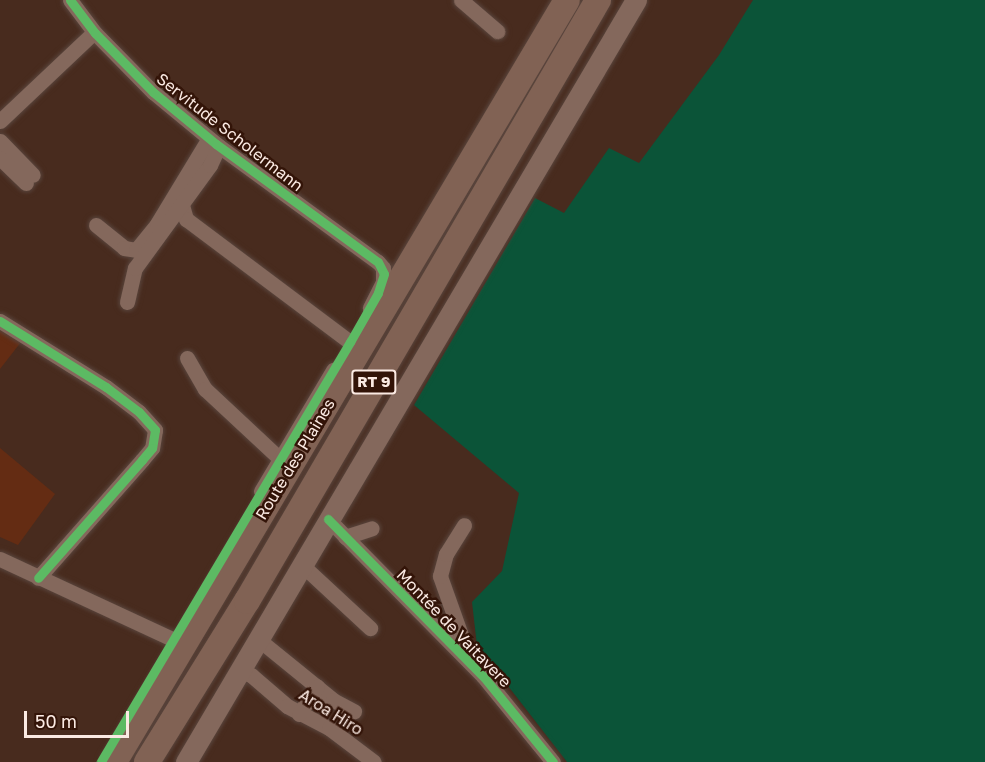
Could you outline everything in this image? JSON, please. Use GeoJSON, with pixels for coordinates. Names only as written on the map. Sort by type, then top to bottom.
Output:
{"type":"FeatureCollection","features":[{"type":"Feature","properties":{"kind":"highway","name":"Route des Plaines"},"geometry":{"type":"LineString","coordinates":[[114,762],[567,0]]}},
{"type":"Feature","properties":{"kind":"highway","name":"Route des Plaines"},"geometry":{"type":"LineString","coordinates":[[147,762],[247,601],[598,0]]}},
{"type":"Feature","properties":{"kind":"main road"},"geometry":{"type":"LineString","coordinates":[[186,762],[636,0]]}},
{"type":"Feature","properties":{"kind":"street","name":"Servitude Scholermann"},"geometry":{"type":"LineString","coordinates":[[70,0],[94,32],[153,92],[214,142],[378,262],[384,274],[378,294],[350,342]]}},
{"type":"Feature","properties":{"kind":"street"},"geometry":{"type":"LineString","coordinates":[[461,0],[497,31]]}},
{"type":"Feature","properties":{"kind":"street"},"geometry":{"type":"LineString","coordinates":[[0,121],[94,32]]}},
{"type":"Feature","properties":{"kind":"street"},"geometry":{"type":"LineString","coordinates":[[0,141],[29,179],[0,158]]}},
{"type":"Feature","properties":{"kind":"street"},"geometry":{"type":"LineString","coordinates":[[127,302],[135,268],[182,205],[214,142]]}},
{"type":"Feature","properties":{"kind":"street"},"geometry":{"type":"LineString","coordinates":[[96,225],[124,248],[136,250],[214,142]]}},
{"type":"Feature","properties":{"kind":"street"},"geometry":{"type":"LineString","coordinates":[[101,762],[279,458],[350,342],[186,219],[182,205]]}},
{"type":"Feature","properties":{"kind":"street"},"geometry":{"type":"LineString","coordinates":[[0,321],[106,387],[139,412],[155,430],[152,448],[38,578]]}},
{"type":"Feature","properties":{"kind":"street"},"geometry":{"type":"LineString","coordinates":[[187,358],[205,389],[279,458]]}},
{"type":"Feature","properties":{"kind":"street","name":"Montée de Vaitavere"},"geometry":{"type":"LineString","coordinates":[[328,519],[459,651],[553,762]]}},
{"type":"Feature","properties":{"kind":"street"},"geometry":{"type":"LineString","coordinates":[[459,651],[461,635],[440,576],[446,554],[464,525]]}},
{"type":"Feature","properties":{"kind":"street"},"geometry":{"type":"LineString","coordinates":[[345,537],[372,528]]}},
{"type":"Feature","properties":{"kind":"street"},"geometry":{"type":"LineString","coordinates":[[0,559],[172,639]]}},
{"type":"Feature","properties":{"kind":"street"},"geometry":{"type":"LineString","coordinates":[[302,565],[370,628]]}},
{"type":"Feature","properties":{"kind":"street"},"geometry":{"type":"LineString","coordinates":[[258,639],[317,686],[354,711]]}},
{"type":"Feature","properties":{"kind":"street","name":"Aroa Hiro"},"geometry":{"type":"LineString","coordinates":[[239,671],[257,679],[299,714],[329,728],[374,762]]}},
{"type":"Feature","properties":{"kind":"street"},"geometry":{"type":"LineString","coordinates":[[299,714],[317,686]]}},
{"type":"Feature","properties":{"kind":"shaded area"},"geometry":{"type":"Polygon","coordinates":[[[0,327],[21,342],[0,369],[0,327]]]}},
{"type":"Feature","properties":{"kind":"shaded area"},"geometry":{"type":"Polygon","coordinates":[[[0,448],[55,494],[18,545],[0,537],[0,448]]]}},
{"type":"Feature","properties":{"kind":"green space"},"geometry":{"type":"Polygon","coordinates":[[[753,0],[985,0],[985,762],[567,762],[477,646],[472,602],[502,571],[519,493],[414,405],[535,198],[564,213],[609,148],[639,163],[719,55],[753,0]]]}},
{"type":"Feature","properties":{"kind":"cycle path"},"geometry":{"type":"LineString","coordinates":[[70,0],[95,33],[153,92],[216,144],[378,262],[384,274],[378,293],[350,342],[101,762]]}},
{"type":"Feature","properties":{"kind":"cycle path"},"geometry":{"type":"LineString","coordinates":[[0,321],[106,387],[139,412],[155,430],[152,448],[38,578]]}},
{"type":"Feature","properties":{"kind":"cycle path"},"geometry":{"type":"LineString","coordinates":[[328,519],[483,676],[553,762]]}}]}
